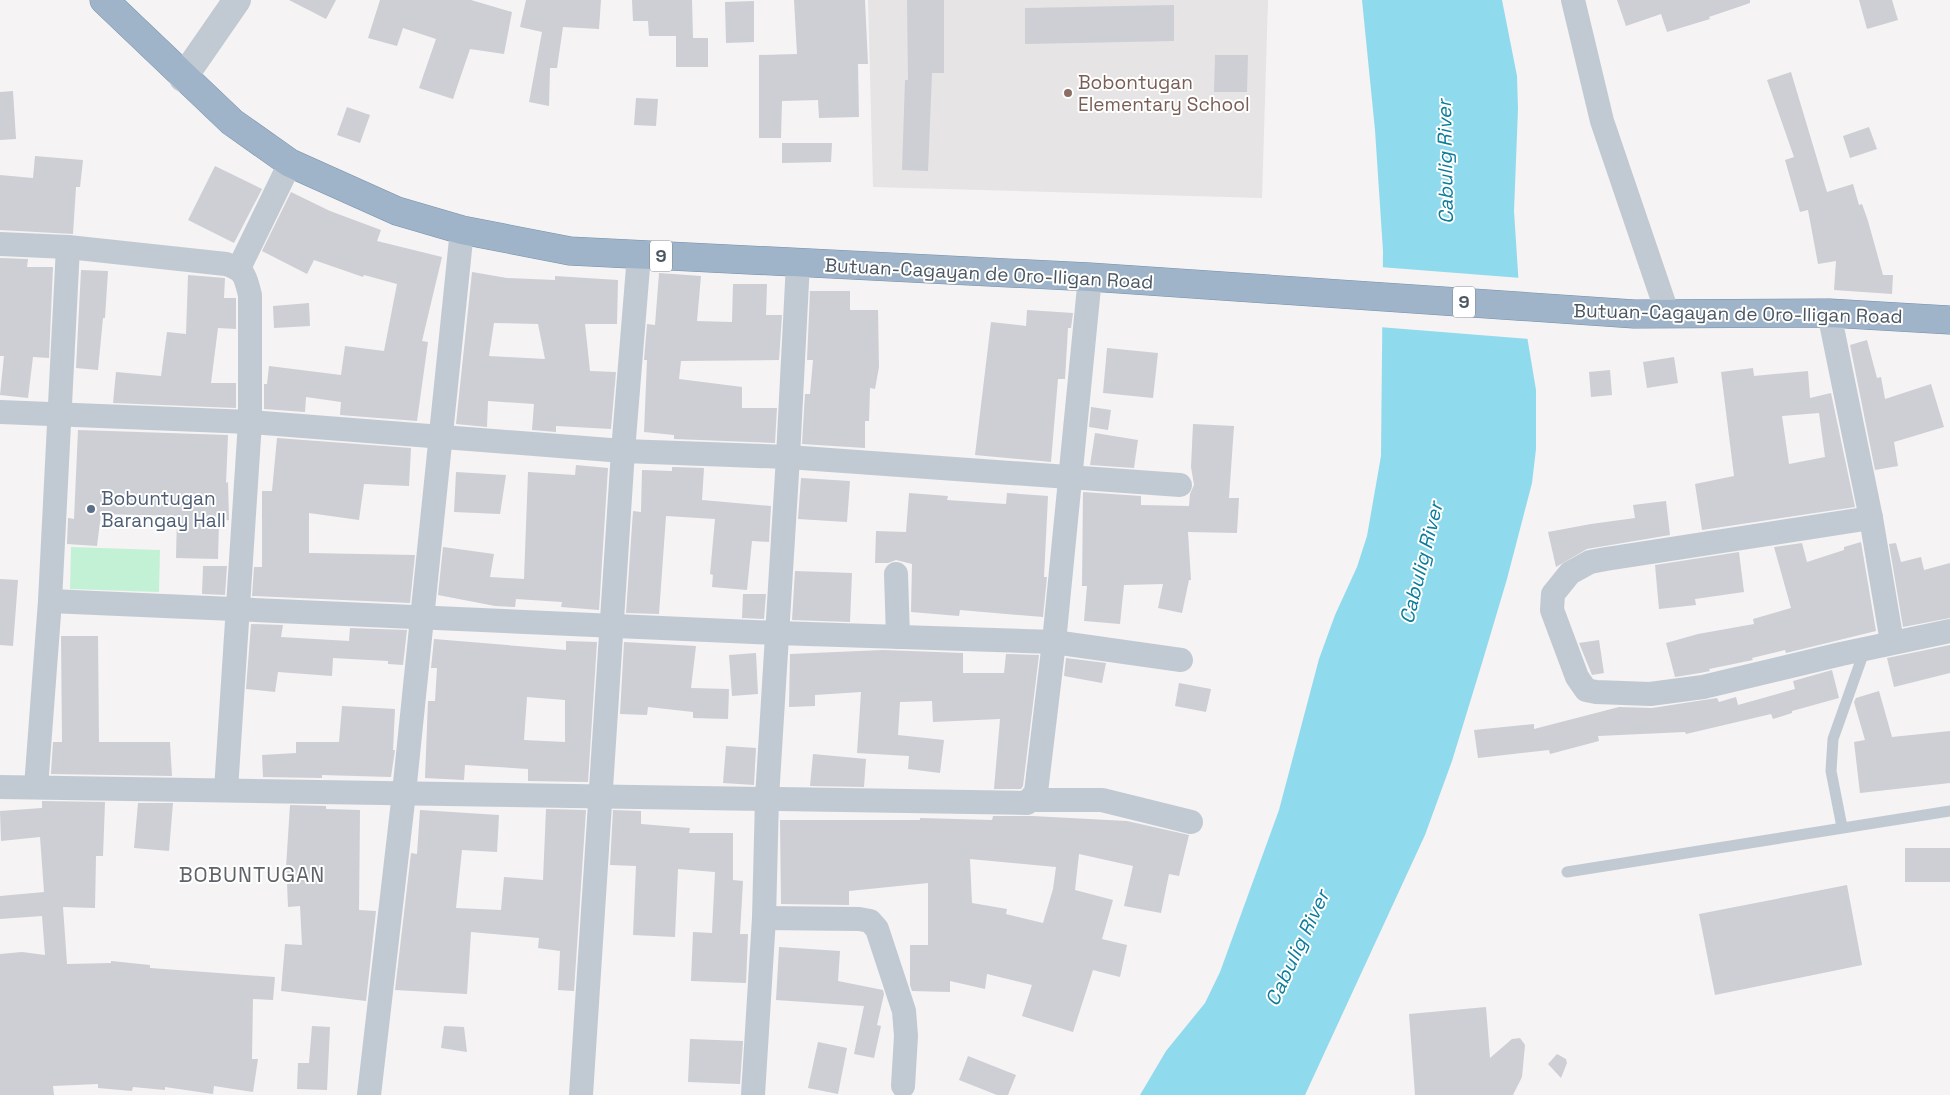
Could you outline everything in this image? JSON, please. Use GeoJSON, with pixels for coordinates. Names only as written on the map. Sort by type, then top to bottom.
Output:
{"type":"FeatureCollection","features":[{"type":"Feature","properties":{"kind":"highway","name":"Butuan-Cagayan de Oro-Iligan Road"},"geometry":{"type":"LineString","coordinates":[[104,0],[183,78],[232,122],[290,163],[397,211],[462,230],[570,252],[1090,277],[1634,314],[1830,314],[1950,320]]}},
{"type":"Feature","properties":{"kind":"street"},"geometry":{"type":"LineString","coordinates":[[183,78],[237,0]]}},
{"type":"Feature","properties":{"kind":"street"},"geometry":{"type":"LineString","coordinates":[[1573,0],[1602,121],[1668,315]]}},
{"type":"Feature","properties":{"kind":"street"},"geometry":{"type":"LineString","coordinates":[[239,268],[290,163]]}},
{"type":"Feature","properties":{"kind":"street"},"geometry":{"type":"LineString","coordinates":[[370,1095],[404,793],[462,230]]}},
{"type":"Feature","properties":{"kind":"street"},"geometry":{"type":"LineString","coordinates":[[0,244],[68,247],[226,264],[239,268],[246,278],[250,295],[250,422],[226,790]]}},
{"type":"Feature","properties":{"kind":"street"},"geometry":{"type":"LineString","coordinates":[[36,787],[50,601],[68,247]]}},
{"type":"Feature","properties":{"kind":"street"},"geometry":{"type":"LineString","coordinates":[[581,1095],[639,255]]}},
{"type":"Feature","properties":{"kind":"street"},"geometry":{"type":"LineString","coordinates":[[753,1095],[764,918],[767,798],[798,263]]}},
{"type":"Feature","properties":{"kind":"street"},"geometry":{"type":"LineString","coordinates":[[1031,800],[1036,792],[1054,642],[1090,277]]}},
{"type":"Feature","properties":{"kind":"street"},"geometry":{"type":"LineString","coordinates":[[1830,314],[1871,518],[1892,642]]}},
{"type":"Feature","properties":{"kind":"street"},"geometry":{"type":"LineString","coordinates":[[0,412],[250,422],[624,451],[788,457],[1180,485]]}},
{"type":"Feature","properties":{"kind":"street"},"geometry":{"type":"LineString","coordinates":[[1871,518],[1590,562],[1570,573],[1559,584],[1553,594],[1552,610],[1577,677],[1586,690],[1650,694],[1703,687],[1892,642],[1950,631]]}},
{"type":"Feature","properties":{"kind":"street"},"geometry":{"type":"LineString","coordinates":[[896,574],[898,637]]}},
{"type":"Feature","properties":{"kind":"street"},"geometry":{"type":"LineString","coordinates":[[50,601],[777,633],[1054,642],[1181,660]]}},
{"type":"Feature","properties":{"kind":"street"},"geometry":{"type":"LineString","coordinates":[[0,787],[767,798],[1022,804],[1031,800],[1102,800],[1191,822]]}},
{"type":"Feature","properties":{"kind":"street"},"geometry":{"type":"LineString","coordinates":[[764,918],[860,919],[870,921],[876,929],[904,1011],[906,1036],[903,1086]]}},
{"type":"Feature","properties":{"kind":"lane"},"geometry":{"type":"LineString","coordinates":[[1842,827],[1831,772],[1833,738],[1865,649]]}},
{"type":"Feature","properties":{"kind":"lane"},"geometry":{"type":"LineString","coordinates":[[1567,872],[1950,811]]}},
{"type":"Feature","properties":{"kind":"shaded area","name":"Bobontugan Elementary School"},"geometry":{"type":"Polygon","coordinates":[[[868,0],[1268,0],[1262,198],[873,187],[868,0]]]}},
{"type":"Feature","properties":{"kind":"green space"},"geometry":{"type":"Polygon","coordinates":[[[71,547],[160,550],[159,592],[70,589],[71,547]]]}},
{"type":"Feature","properties":{"kind":"water","name":"Cabulig River"},"geometry":{"type":"Polygon","coordinates":[[[1362,0],[1502,0],[1517,76],[1518,109],[1514,211],[1519,288],[1536,390],[1536,449],[1532,483],[1507,579],[1482,663],[1452,761],[1425,835],[1305,1095],[1140,1095],[1166,1051],[1205,1003],[1220,972],[1279,810],[1319,659],[1335,615],[1357,567],[1367,536],[1381,456],[1383,251],[1375,130],[1362,0]]]}},
{"type":"Feature","properties":{"kind":"pier"},"geometry":{"type":"Polygon","coordinates":[[[1380,267],[1521,278],[1530,339],[1379,327],[1380,267]]]}},
{"type":"Feature","properties":{"kind":"building"},"geometry":{"type":"Polygon","coordinates":[[[289,0],[336,0],[326,19],[289,0]]]}},
{"type":"Feature","properties":{"kind":"building"},"geometry":{"type":"Polygon","coordinates":[[[380,0],[471,0],[512,12],[504,54],[470,49],[453,99],[419,88],[436,39],[403,28],[397,46],[368,38],[380,0]]]}},
{"type":"Feature","properties":{"kind":"building"},"geometry":{"type":"Polygon","coordinates":[[[526,0],[601,0],[599,29],[563,27],[557,68],[550,68],[549,106],[529,102],[542,32],[520,27],[526,0]]]}},
{"type":"Feature","properties":{"kind":"building"},"geometry":{"type":"Polygon","coordinates":[[[632,0],[692,0],[693,38],[708,38],[708,67],[676,67],[676,36],[649,36],[648,21],[633,21],[632,0]]]}},
{"type":"Feature","properties":{"kind":"building"},"geometry":{"type":"Polygon","coordinates":[[[794,0],[865,0],[868,64],[858,64],[859,117],[819,118],[818,100],[782,101],[781,138],[759,138],[759,55],[797,54],[794,0]]]}},
{"type":"Feature","properties":{"kind":"building"},"geometry":{"type":"Polygon","coordinates":[[[907,0],[944,0],[944,73],[932,73],[928,171],[902,170],[905,80],[908,80],[907,0]]]}},
{"type":"Feature","properties":{"kind":"building"},"geometry":{"type":"Polygon","coordinates":[[[1617,0],[1750,0],[1750,3],[1709,17],[1710,19],[1667,32],[1661,14],[1626,26],[1617,0]]]}},
{"type":"Feature","properties":{"kind":"building"},"geometry":{"type":"Polygon","coordinates":[[[1859,0],[1892,0],[1898,20],[1867,29],[1859,0]]]}},
{"type":"Feature","properties":{"kind":"building"},"geometry":{"type":"Polygon","coordinates":[[[754,1],[754,42],[726,43],[725,2],[754,1]]]}},
{"type":"Feature","properties":{"kind":"building"},"geometry":{"type":"Polygon","coordinates":[[[1174,5],[1174,41],[1025,44],[1025,8],[1174,5]]]}},
{"type":"Feature","properties":{"kind":"building"},"geometry":{"type":"Polygon","coordinates":[[[1215,55],[1248,55],[1247,92],[1214,92],[1215,55]]]}},
{"type":"Feature","properties":{"kind":"building"},"geometry":{"type":"Polygon","coordinates":[[[1791,72],[1827,192],[1853,184],[1859,205],[1862,204],[1868,221],[1883,275],[1893,275],[1892,294],[1834,290],[1836,261],[1818,264],[1808,210],[1800,212],[1785,160],[1794,157],[1767,80],[1791,72]]]}},
{"type":"Feature","properties":{"kind":"building"},"geometry":{"type":"Polygon","coordinates":[[[13,91],[16,139],[0,140],[0,92],[13,91]]]}},
{"type":"Feature","properties":{"kind":"building"},"geometry":{"type":"Polygon","coordinates":[[[636,98],[658,99],[656,126],[634,125],[636,98]]]}},
{"type":"Feature","properties":{"kind":"building"},"geometry":{"type":"Polygon","coordinates":[[[347,107],[370,115],[360,143],[337,135],[347,107]]]}},
{"type":"Feature","properties":{"kind":"building"},"geometry":{"type":"Polygon","coordinates":[[[1869,127],[1877,149],[1850,158],[1843,136],[1869,127]]]}},
{"type":"Feature","properties":{"kind":"building"},"geometry":{"type":"Polygon","coordinates":[[[782,143],[832,143],[831,162],[782,163],[782,143]]]}},
{"type":"Feature","properties":{"kind":"building"},"geometry":{"type":"Polygon","coordinates":[[[35,156],[83,160],[80,187],[76,187],[73,234],[0,230],[0,175],[33,178],[35,156]]]}},
{"type":"Feature","properties":{"kind":"building"},"geometry":{"type":"Polygon","coordinates":[[[215,166],[262,189],[234,243],[188,220],[215,166]]]}},
{"type":"Feature","properties":{"kind":"building"},"geometry":{"type":"Polygon","coordinates":[[[291,192],[330,211],[381,230],[377,241],[442,257],[422,341],[428,342],[417,421],[340,415],[341,402],[306,397],[305,412],[264,409],[264,384],[267,384],[269,366],[341,375],[345,346],[384,351],[397,284],[364,275],[363,277],[314,260],[307,274],[262,251],[291,192]]]}},
{"type":"Feature","properties":{"kind":"building"},"geometry":{"type":"Polygon","coordinates":[[[0,258],[28,259],[27,267],[53,267],[49,358],[33,357],[28,398],[0,395],[4,356],[0,356],[0,258]]]}},
{"type":"Feature","properties":{"kind":"building"},"geometry":{"type":"Polygon","coordinates":[[[81,270],[108,271],[105,318],[103,318],[98,370],[76,368],[81,270]]]}},
{"type":"Feature","properties":{"kind":"building"},"geometry":{"type":"Polygon","coordinates":[[[472,272],[507,278],[555,280],[555,276],[618,280],[617,324],[585,324],[590,371],[616,372],[611,429],[556,426],[556,432],[532,430],[534,404],[488,401],[487,427],[456,424],[472,272]],[[494,323],[489,356],[545,359],[538,324],[494,323]]]}},
{"type":"Feature","properties":{"kind":"building"},"geometry":{"type":"Polygon","coordinates":[[[659,273],[701,276],[697,321],[732,322],[733,284],[767,284],[766,315],[782,315],[779,360],[681,361],[679,379],[742,387],[742,408],[777,408],[775,443],[674,439],[674,435],[644,432],[647,360],[644,360],[647,324],[655,325],[659,273]]]}},
{"type":"Feature","properties":{"kind":"building"},"geometry":{"type":"Polygon","coordinates":[[[188,275],[225,278],[224,298],[236,298],[236,329],[218,328],[211,383],[236,383],[236,408],[113,403],[116,372],[161,376],[167,332],[186,334],[188,275]]]}},
{"type":"Feature","properties":{"kind":"building"},"geometry":{"type":"Polygon","coordinates":[[[810,291],[850,291],[850,310],[878,310],[879,367],[875,389],[870,388],[869,421],[865,421],[865,448],[802,444],[805,394],[810,394],[813,360],[807,360],[810,291]]]}},
{"type":"Feature","properties":{"kind":"building"},"geometry":{"type":"Polygon","coordinates":[[[309,303],[310,326],[274,328],[273,306],[309,303]]]}},
{"type":"Feature","properties":{"kind":"building"},"geometry":{"type":"Polygon","coordinates":[[[1027,310],[1073,313],[1071,328],[1068,328],[1065,379],[1058,379],[1051,462],[975,455],[991,322],[1026,326],[1027,310]]]}},
{"type":"Feature","properties":{"kind":"building"},"geometry":{"type":"Polygon","coordinates":[[[1867,340],[1877,378],[1881,377],[1885,399],[1931,384],[1944,427],[1894,442],[1898,466],[1875,470],[1850,345],[1867,340]]]}},
{"type":"Feature","properties":{"kind":"building"},"geometry":{"type":"Polygon","coordinates":[[[1107,348],[1158,353],[1153,398],[1103,393],[1107,348]]]}},
{"type":"Feature","properties":{"kind":"building"},"geometry":{"type":"Polygon","coordinates":[[[1674,357],[1678,383],[1647,388],[1643,362],[1674,357]]]}},
{"type":"Feature","properties":{"kind":"building"},"geometry":{"type":"Polygon","coordinates":[[[1753,368],[1754,376],[1808,371],[1810,398],[1831,393],[1855,507],[1702,530],[1695,484],[1734,476],[1721,372],[1753,368]],[[1819,413],[1782,416],[1789,464],[1825,457],[1819,413]]]}},
{"type":"Feature","properties":{"kind":"building"},"geometry":{"type":"Polygon","coordinates":[[[1610,370],[1612,395],[1591,397],[1589,372],[1610,370]]]}},
{"type":"Feature","properties":{"kind":"building"},"geometry":{"type":"Polygon","coordinates":[[[1091,407],[1111,410],[1108,430],[1089,427],[1091,407]]]}},
{"type":"Feature","properties":{"kind":"building"},"geometry":{"type":"Polygon","coordinates":[[[1193,424],[1234,426],[1229,498],[1239,498],[1237,533],[1188,532],[1191,580],[1189,580],[1182,613],[1158,608],[1163,584],[1124,585],[1120,624],[1084,621],[1087,586],[1082,586],[1083,492],[1141,496],[1141,505],[1189,506],[1190,494],[1194,485],[1191,467],[1193,424]]]}},
{"type":"Feature","properties":{"kind":"building"},"geometry":{"type":"Polygon","coordinates":[[[78,430],[228,435],[226,483],[228,482],[229,520],[219,521],[218,559],[176,558],[177,516],[101,514],[97,546],[67,544],[68,518],[74,519],[78,430]]]}},
{"type":"Feature","properties":{"kind":"building"},"geometry":{"type":"Polygon","coordinates":[[[1095,433],[1138,440],[1134,468],[1090,465],[1095,433]]]}},
{"type":"Feature","properties":{"kind":"building"},"geometry":{"type":"Polygon","coordinates":[[[277,438],[411,448],[409,486],[364,484],[359,520],[309,513],[309,553],[415,555],[410,603],[252,596],[254,567],[262,567],[262,491],[272,491],[277,438]]]}},
{"type":"Feature","properties":{"kind":"building"},"geometry":{"type":"Polygon","coordinates":[[[576,465],[608,468],[599,610],[561,607],[562,602],[516,599],[515,607],[495,606],[438,595],[443,547],[494,554],[490,577],[524,579],[528,472],[575,475],[576,465]]]}},
{"type":"Feature","properties":{"kind":"building"},"geometry":{"type":"Polygon","coordinates":[[[672,467],[704,468],[702,500],[771,506],[769,542],[752,541],[747,590],[712,587],[713,575],[710,574],[715,519],[666,516],[659,614],[626,613],[633,511],[641,512],[642,470],[672,471],[672,467]]]}},
{"type":"Feature","properties":{"kind":"building"},"geometry":{"type":"Polygon","coordinates":[[[456,472],[506,475],[500,514],[454,512],[456,472]]]}},
{"type":"Feature","properties":{"kind":"building"},"geometry":{"type":"Polygon","coordinates":[[[801,478],[850,481],[847,522],[798,519],[801,478]]]}},
{"type":"Feature","properties":{"kind":"building"},"geometry":{"type":"Polygon","coordinates":[[[909,493],[948,496],[947,500],[1006,504],[1007,493],[1048,496],[1044,577],[1047,577],[1043,617],[960,610],[959,616],[911,612],[912,564],[896,560],[888,563],[875,563],[876,531],[906,532],[909,493]]]}},
{"type":"Feature","properties":{"kind":"building"},"geometry":{"type":"Polygon","coordinates":[[[1666,501],[1670,535],[1587,549],[1556,567],[1548,532],[1635,518],[1633,505],[1666,501]]]}},
{"type":"Feature","properties":{"kind":"building"},"geometry":{"type":"Polygon","coordinates":[[[1861,542],[1876,631],[1786,653],[1785,650],[1752,658],[1753,660],[1709,669],[1710,671],[1675,677],[1666,643],[1698,634],[1754,624],[1753,619],[1791,608],[1774,547],[1802,543],[1807,562],[1844,550],[1844,547],[1861,542]]]}},
{"type":"Feature","properties":{"kind":"building"},"geometry":{"type":"Polygon","coordinates":[[[1896,543],[1901,562],[1921,557],[1924,570],[1950,563],[1950,618],[1903,627],[1889,544],[1896,543]]]}},
{"type":"Feature","properties":{"kind":"building"},"geometry":{"type":"Polygon","coordinates":[[[1739,552],[1744,592],[1695,599],[1696,605],[1659,609],[1655,565],[1739,552]]]}},
{"type":"Feature","properties":{"kind":"building"},"geometry":{"type":"Polygon","coordinates":[[[203,566],[227,566],[225,595],[202,594],[203,566]]]}},
{"type":"Feature","properties":{"kind":"building"},"geometry":{"type":"Polygon","coordinates":[[[795,571],[852,573],[850,622],[792,620],[795,571]]]}},
{"type":"Feature","properties":{"kind":"building"},"geometry":{"type":"Polygon","coordinates":[[[0,579],[18,580],[13,646],[0,645],[0,579]]]}},
{"type":"Feature","properties":{"kind":"building"},"geometry":{"type":"Polygon","coordinates":[[[743,594],[766,594],[764,619],[742,618],[743,594]]]}},
{"type":"Feature","properties":{"kind":"building"},"geometry":{"type":"Polygon","coordinates":[[[251,624],[283,625],[281,637],[349,641],[350,628],[407,630],[403,665],[388,664],[388,661],[333,658],[332,676],[278,672],[275,692],[246,689],[251,624]]]}},
{"type":"Feature","properties":{"kind":"building"},"geometry":{"type":"Polygon","coordinates":[[[61,636],[98,636],[99,742],[170,742],[172,776],[51,774],[53,742],[62,742],[61,636]]]}},
{"type":"Feature","properties":{"kind":"building"},"geometry":{"type":"Polygon","coordinates":[[[434,639],[566,650],[566,641],[597,642],[588,782],[528,781],[528,769],[465,765],[464,780],[425,778],[428,701],[435,701],[437,668],[431,668],[434,639]],[[527,697],[524,740],[565,742],[565,700],[527,697]]]}},
{"type":"Feature","properties":{"kind":"building"},"geometry":{"type":"Polygon","coordinates":[[[1599,640],[1604,673],[1592,675],[1579,643],[1599,640]]]}},
{"type":"Feature","properties":{"kind":"building"},"geometry":{"type":"Polygon","coordinates":[[[624,642],[696,646],[691,688],[729,689],[728,719],[693,718],[693,712],[648,707],[647,715],[620,714],[624,642]]]}},
{"type":"Feature","properties":{"kind":"building"},"geometry":{"type":"Polygon","coordinates":[[[1950,645],[1950,673],[1894,687],[1887,658],[1950,645]]]}},
{"type":"Feature","properties":{"kind":"building"},"geometry":{"type":"Polygon","coordinates":[[[883,650],[963,653],[963,673],[1004,673],[1006,654],[1039,655],[1023,786],[1021,789],[994,789],[1000,719],[933,722],[932,701],[900,702],[898,735],[944,740],[940,773],[908,769],[909,756],[857,753],[861,692],[815,695],[815,706],[789,707],[790,654],[883,650]]]}},
{"type":"Feature","properties":{"kind":"building"},"geometry":{"type":"Polygon","coordinates":[[[756,653],[758,694],[732,696],[729,655],[756,653]]]}},
{"type":"Feature","properties":{"kind":"building"},"geometry":{"type":"Polygon","coordinates":[[[1066,658],[1106,663],[1102,683],[1064,676],[1066,658]]]}},
{"type":"Feature","properties":{"kind":"building"},"geometry":{"type":"Polygon","coordinates":[[[1832,670],[1839,698],[1792,711],[1792,713],[1773,719],[1771,714],[1686,734],[1685,732],[1598,736],[1599,741],[1550,754],[1549,750],[1478,758],[1474,730],[1534,724],[1534,729],[1619,707],[1652,708],[1717,698],[1719,702],[1736,697],[1738,705],[1795,689],[1793,681],[1832,670]]]}},
{"type":"Feature","properties":{"kind":"building"},"geometry":{"type":"Polygon","coordinates":[[[1179,683],[1211,689],[1206,712],[1175,706],[1179,683]]]}},
{"type":"Feature","properties":{"kind":"building"},"geometry":{"type":"Polygon","coordinates":[[[1879,691],[1892,737],[1950,731],[1950,783],[1860,793],[1854,742],[1865,740],[1854,702],[1856,698],[1879,691]]]}},
{"type":"Feature","properties":{"kind":"building"},"geometry":{"type":"Polygon","coordinates":[[[342,706],[395,709],[393,750],[395,750],[391,777],[322,775],[322,778],[263,777],[262,755],[296,753],[296,742],[339,742],[342,706]]]}},
{"type":"Feature","properties":{"kind":"building"},"geometry":{"type":"Polygon","coordinates":[[[726,746],[756,748],[754,785],[723,783],[726,746]]]}},
{"type":"Feature","properties":{"kind":"building"},"geometry":{"type":"Polygon","coordinates":[[[813,754],[866,759],[864,787],[810,786],[813,754]]]}},
{"type":"Feature","properties":{"kind":"building"},"geometry":{"type":"Polygon","coordinates":[[[42,801],[105,802],[103,856],[96,856],[95,908],[63,907],[67,964],[111,963],[111,961],[150,965],[150,968],[275,977],[273,1000],[253,999],[252,1059],[258,1059],[253,1092],[214,1086],[213,1094],[165,1087],[165,1090],[133,1087],[132,1091],[98,1088],[98,1084],[53,1086],[54,1095],[0,1095],[0,954],[22,952],[45,955],[42,916],[0,919],[0,896],[44,892],[40,837],[1,841],[0,811],[42,808],[42,801]]]}},
{"type":"Feature","properties":{"kind":"building"},"geometry":{"type":"Polygon","coordinates":[[[138,803],[173,803],[169,851],[134,848],[138,803]]]}},
{"type":"Feature","properties":{"kind":"building"},"geometry":{"type":"Polygon","coordinates":[[[290,805],[326,806],[326,809],[360,810],[359,910],[376,911],[366,1001],[281,991],[285,944],[302,945],[300,906],[288,907],[287,883],[285,883],[290,805]]]}},
{"type":"Feature","properties":{"kind":"building"},"geometry":{"type":"Polygon","coordinates":[[[546,809],[586,810],[574,991],[558,990],[560,951],[538,948],[539,938],[471,932],[467,994],[395,990],[411,853],[417,854],[420,810],[499,815],[497,852],[462,850],[456,908],[501,910],[504,877],[543,880],[546,809]]]}},
{"type":"Feature","properties":{"kind":"building"},"geometry":{"type":"Polygon","coordinates":[[[613,810],[641,811],[641,824],[690,828],[689,833],[733,833],[733,880],[743,881],[740,934],[748,934],[746,983],[691,981],[693,932],[712,933],[715,872],[678,869],[675,937],[633,935],[636,866],[610,865],[613,810]]]}},
{"type":"Feature","properties":{"kind":"building"},"geometry":{"type":"Polygon","coordinates":[[[993,816],[1032,816],[1127,821],[1189,835],[1179,876],[1169,874],[1161,913],[1124,906],[1133,866],[1079,854],[1075,890],[1113,900],[1102,939],[1127,945],[1120,977],[1093,970],[1073,1032],[1022,1016],[1032,985],[987,974],[985,989],[950,981],[950,992],[912,991],[910,985],[910,945],[928,945],[928,883],[849,891],[849,905],[781,904],[780,820],[920,820],[920,818],[992,820],[993,816]],[[970,859],[972,903],[1007,909],[1006,914],[1043,923],[1053,889],[1056,867],[970,859]]]}},
{"type":"Feature","properties":{"kind":"building"},"geometry":{"type":"Polygon","coordinates":[[[1905,848],[1950,848],[1950,882],[1905,882],[1905,848]]]}},
{"type":"Feature","properties":{"kind":"building"},"geometry":{"type":"Polygon","coordinates":[[[1847,885],[1862,965],[1715,995],[1699,914],[1847,885]]]}},
{"type":"Feature","properties":{"kind":"building"},"geometry":{"type":"Polygon","coordinates":[[[779,947],[840,951],[838,981],[883,990],[884,994],[877,1025],[881,1026],[874,1058],[854,1054],[864,1006],[776,1000],[779,947]]]}},
{"type":"Feature","properties":{"kind":"building"},"geometry":{"type":"Polygon","coordinates":[[[1486,1007],[1490,1058],[1512,1039],[1520,1038],[1525,1045],[1522,1077],[1513,1095],[1415,1095],[1409,1014],[1486,1007]]]}},
{"type":"Feature","properties":{"kind":"building"},"geometry":{"type":"Polygon","coordinates":[[[312,1026],[330,1027],[327,1090],[297,1089],[298,1063],[309,1063],[312,1026]]]}},
{"type":"Feature","properties":{"kind":"building"},"geometry":{"type":"Polygon","coordinates":[[[444,1026],[464,1027],[467,1052],[441,1048],[444,1026]]]}},
{"type":"Feature","properties":{"kind":"building"},"geometry":{"type":"Polygon","coordinates":[[[690,1039],[743,1041],[740,1084],[688,1082],[690,1039]]]}},
{"type":"Feature","properties":{"kind":"building"},"geometry":{"type":"Polygon","coordinates":[[[818,1042],[847,1048],[838,1094],[808,1088],[818,1042]]]}},
{"type":"Feature","properties":{"kind":"building"},"geometry":{"type":"Polygon","coordinates":[[[1557,1054],[1566,1059],[1567,1063],[1561,1078],[1548,1064],[1557,1054]]]}},
{"type":"Feature","properties":{"kind":"building"},"geometry":{"type":"Polygon","coordinates":[[[968,1056],[1016,1075],[1008,1095],[997,1095],[959,1080],[968,1056]]]}},
{"type":"Feature","properties":{"kind":"place","name":"Bobontugan Elementary School"},"geometry":{"type":"Point","coordinates":[1068,93]}},
{"type":"Feature","properties":{"kind":"place","name":"Bobuntugan Barangay Hall"},"geometry":{"type":"Point","coordinates":[91,509]}},
{"type":"Feature","properties":{"kind":"district","name":"BOBUNTUGAN"},"geometry":{"type":"Point","coordinates":[252,875]}}]}
